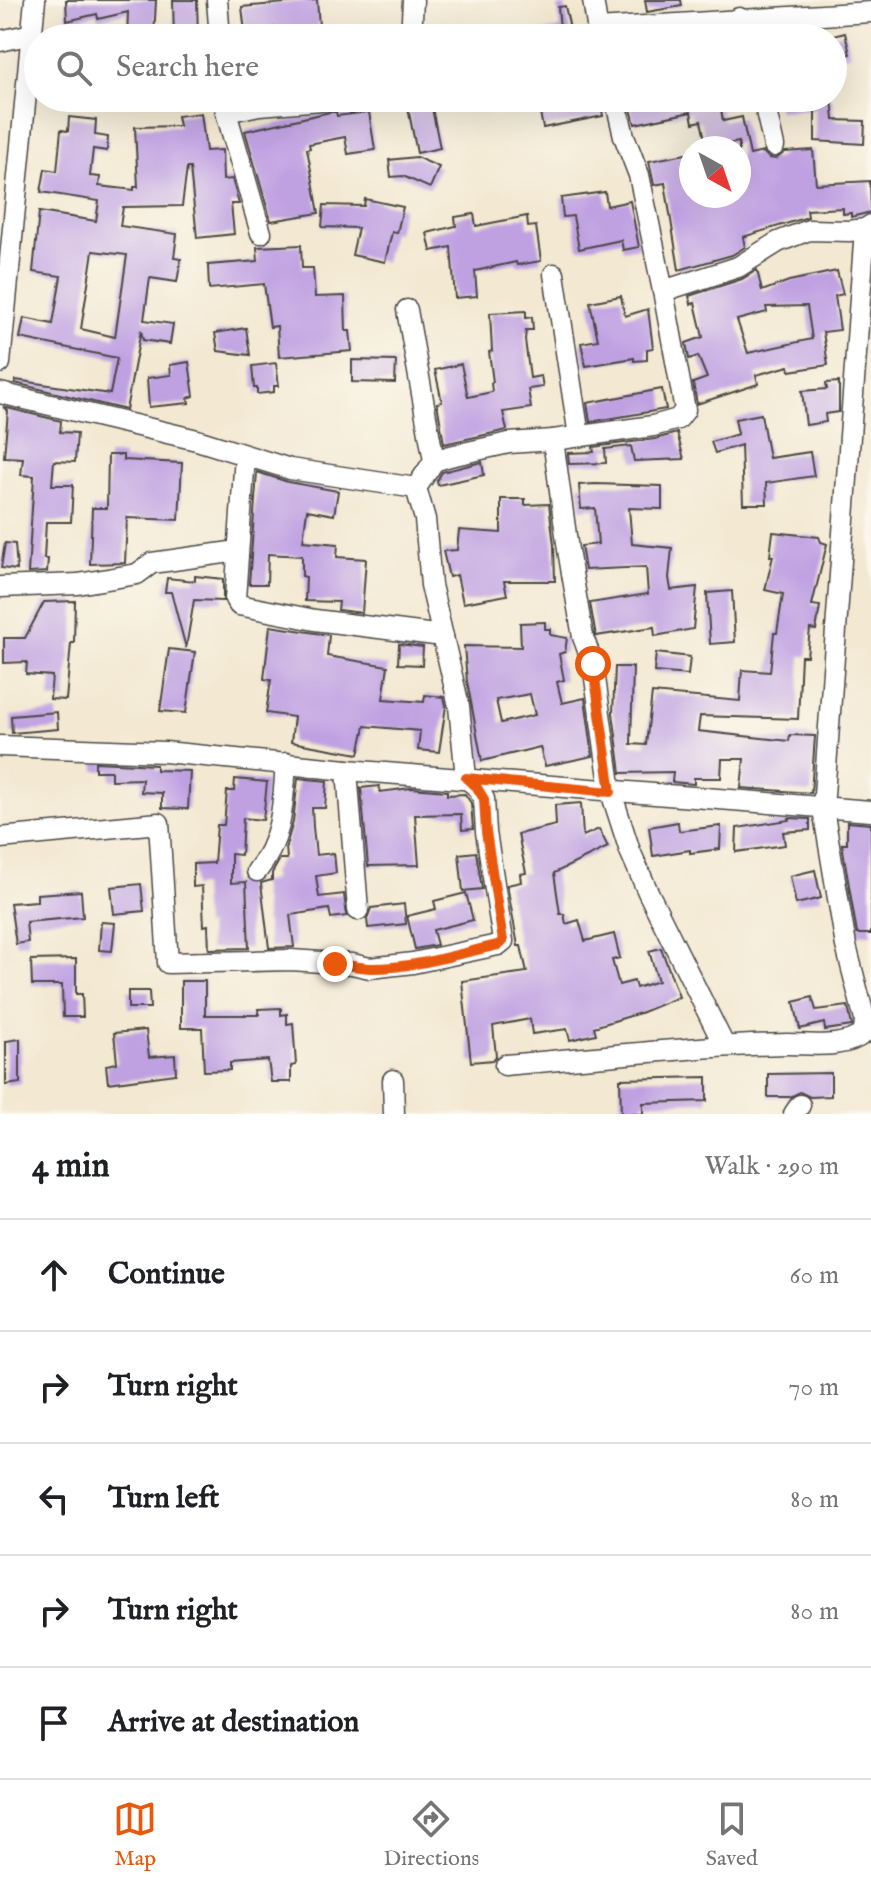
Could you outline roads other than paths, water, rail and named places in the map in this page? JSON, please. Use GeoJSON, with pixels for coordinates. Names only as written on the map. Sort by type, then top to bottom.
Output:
{"type":"FeatureCollection","features":[{"type":"Feature","properties":{"kind":"street"},"geometry":{"type":"LineString","coordinates":[[33,24],[35,0]]}},
{"type":"Feature","properties":{"kind":"street"},"geometry":{"type":"LineString","coordinates":[[217,0],[219,24]]}},
{"type":"Feature","properties":{"kind":"street"},"geometry":{"type":"LineString","coordinates":[[412,24],[413,0]]}},
{"type":"Feature","properties":{"kind":"street"},"geometry":{"type":"LineString","coordinates":[[593,0],[597,24]]}},
{"type":"Feature","properties":{"kind":"street"},"geometry":{"type":"LineString","coordinates":[[774,24],[871,12]]}},
{"type":"Feature","properties":{"kind":"street"},"geometry":{"type":"LineString","coordinates":[[0,41],[24,36]]}},
{"type":"Feature","properties":{"kind":"street"},"geometry":{"type":"LineString","coordinates":[[0,363],[5,234],[24,93]]}},
{"type":"Feature","properties":{"kind":"street"},"geometry":{"type":"LineString","coordinates":[[227,112],[261,233]]}},
{"type":"Feature","properties":{"kind":"street"},"geometry":{"type":"LineString","coordinates":[[0,838],[159,823],[168,963],[291,960],[370,968],[458,955],[503,941],[484,799],[466,778],[459,706],[431,585],[425,519],[416,488],[434,461],[509,443],[653,426],[678,419],[685,410],[639,175],[618,112]]}},
{"type":"Feature","properties":{"kind":"street"},"geometry":{"type":"LineString","coordinates":[[766,112],[774,146]]}},
{"type":"Feature","properties":{"kind":"street"},"geometry":{"type":"LineString","coordinates":[[505,1065],[724,1045],[822,1044],[855,1040],[864,1033],[865,1020],[846,946],[823,809],[868,227],[809,230],[778,242],[738,267],[663,291]]}},
{"type":"Feature","properties":{"kind":"street"},"geometry":{"type":"LineString","coordinates":[[554,274],[579,436]]}},
{"type":"Feature","properties":{"kind":"street"},"geometry":{"type":"LineString","coordinates":[[407,310],[434,461]]}},
{"type":"Feature","properties":{"kind":"street"},"geometry":{"type":"LineString","coordinates":[[0,393],[197,440],[290,469],[416,488]]}},
{"type":"Feature","properties":{"kind":"street"},"geometry":{"type":"LineString","coordinates":[[553,440],[573,581],[583,637],[593,664],[611,792],[630,851],[648,892],[724,1045]]}},
{"type":"Feature","properties":{"kind":"street"},"geometry":{"type":"LineString","coordinates":[[245,456],[235,599],[244,607],[315,620],[443,636]]}},
{"type":"Feature","properties":{"kind":"street"},"geometry":{"type":"LineString","coordinates":[[0,587],[78,584],[137,574],[152,563],[238,551]]}},
{"type":"Feature","properties":{"kind":"street"},"geometry":{"type":"LineString","coordinates":[[0,746],[165,752],[347,770],[871,811]]}},
{"type":"Feature","properties":{"kind":"street"},"geometry":{"type":"LineString","coordinates":[[257,871],[274,847],[280,825],[286,763]]}},
{"type":"Feature","properties":{"kind":"street"},"geometry":{"type":"LineString","coordinates":[[347,770],[358,910]]}},
{"type":"Feature","properties":{"kind":"street"},"geometry":{"type":"LineString","coordinates":[[393,1080],[394,1114]]}}]}
